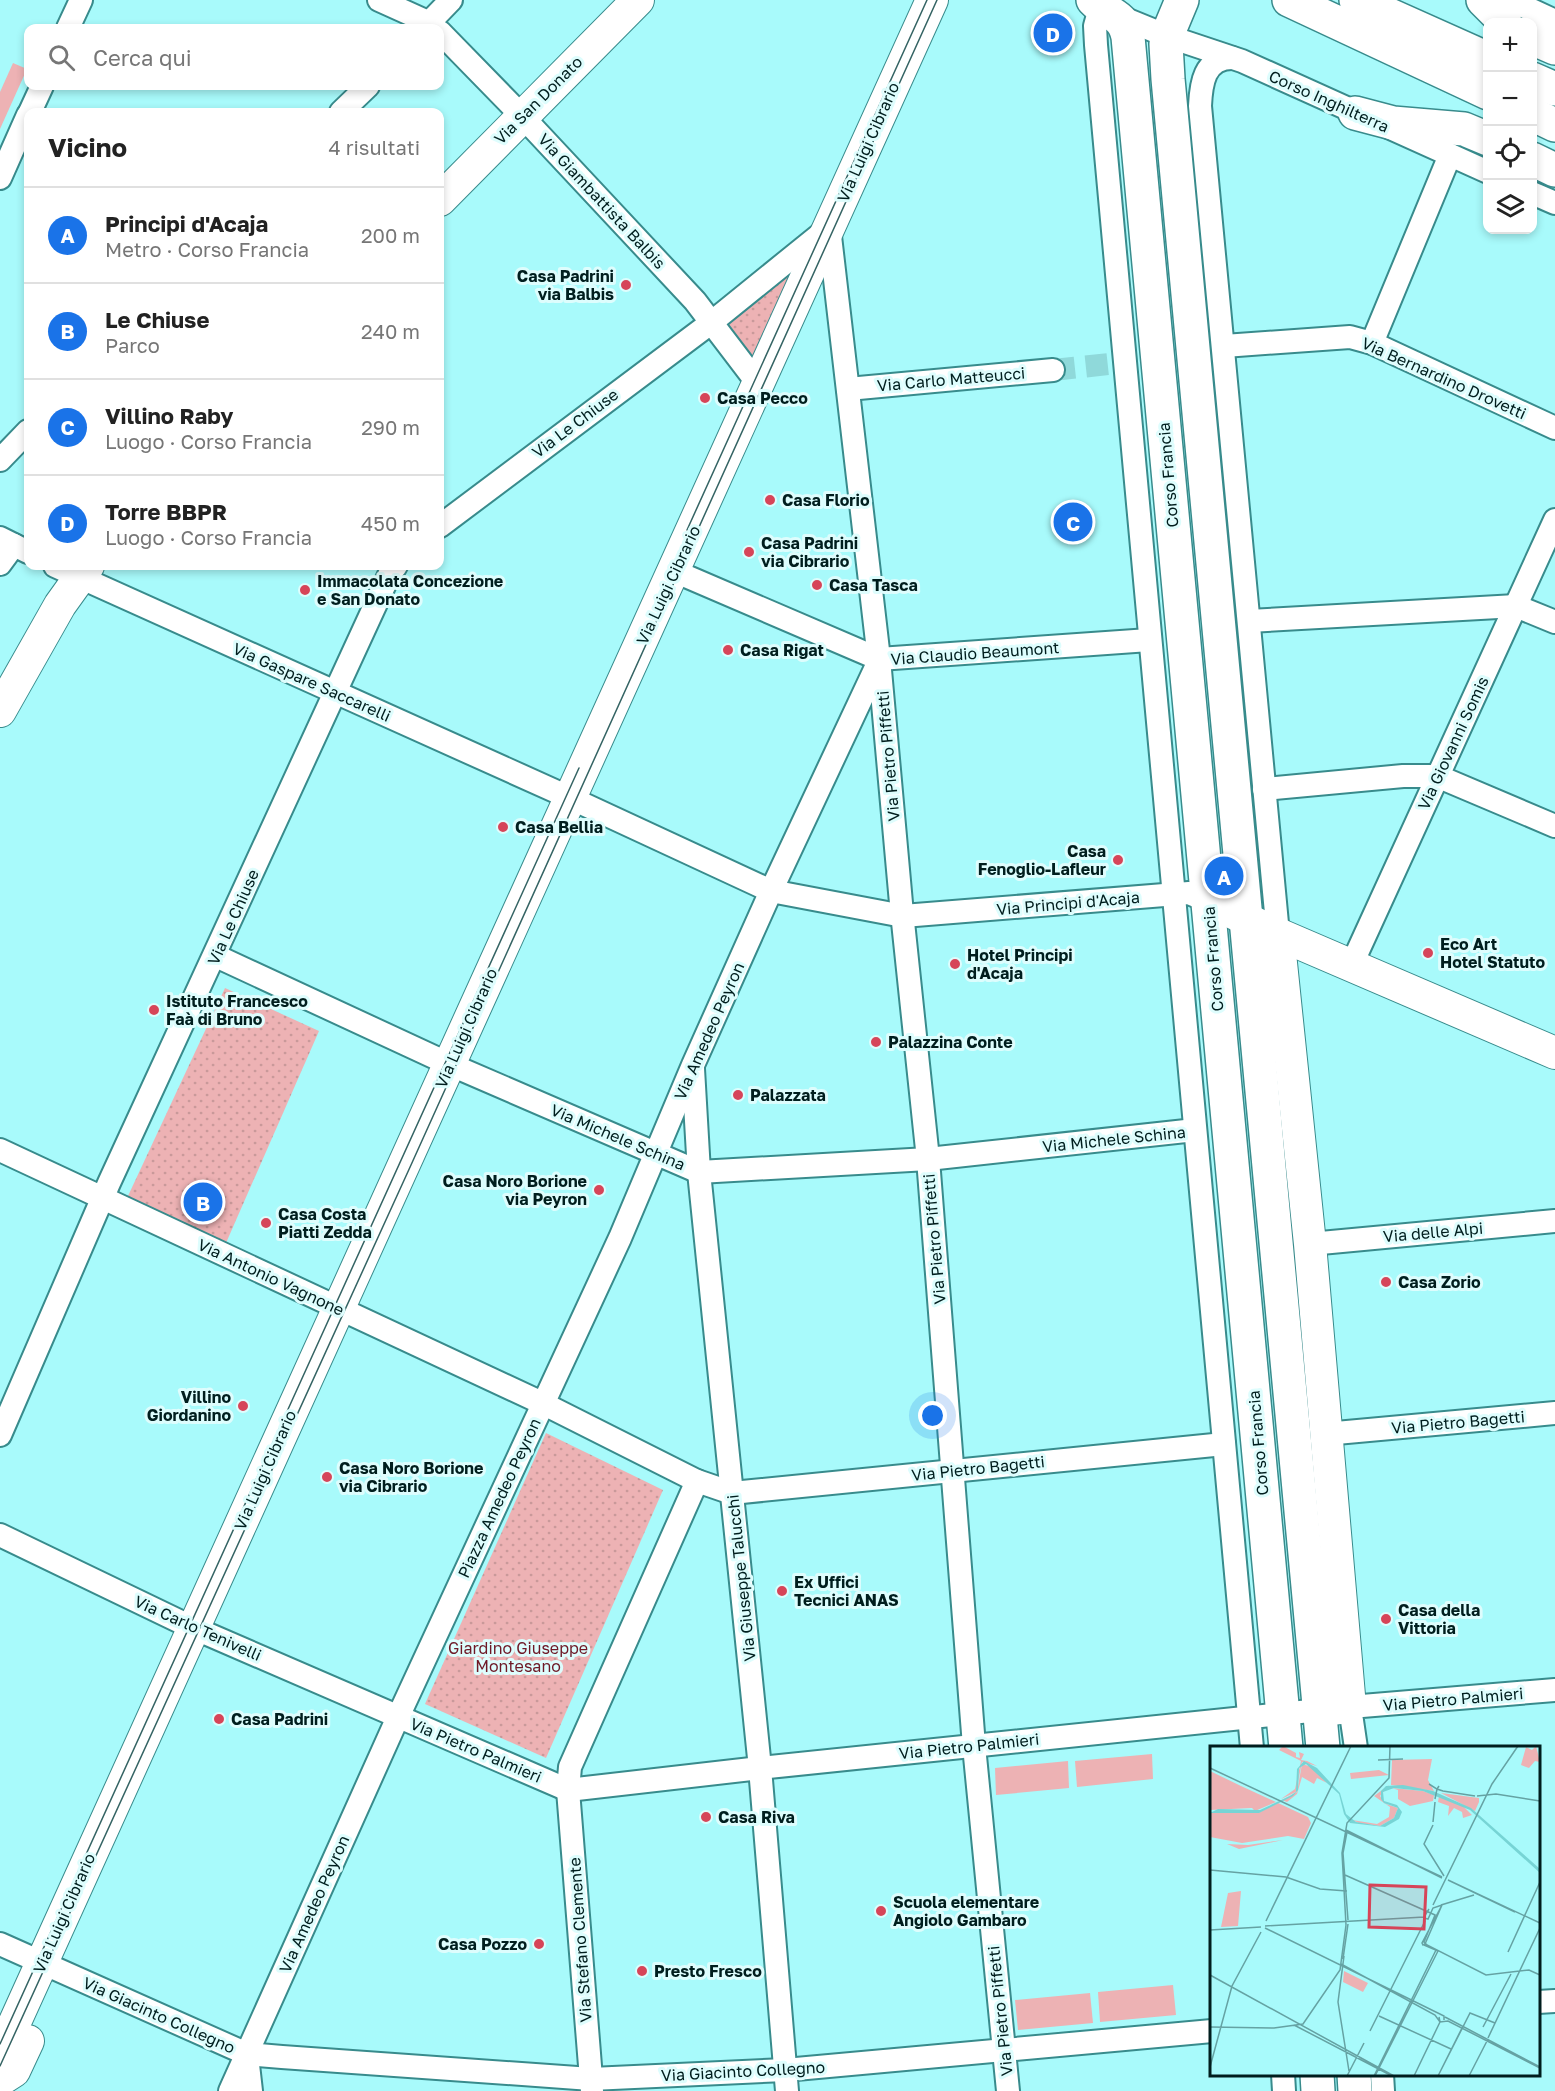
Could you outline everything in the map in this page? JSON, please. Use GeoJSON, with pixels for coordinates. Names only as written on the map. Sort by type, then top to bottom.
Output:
{"type":"FeatureCollection","features":[{"type":"Feature","properties":{"kind":"main road"},"geometry":{"type":"LineString","coordinates":[[1182,0],[1167,36],[1166,55],[1246,920],[1335,1709],[1324,1746]]}},
{"type":"Feature","properties":{"kind":"main road"},"geometry":{"type":"LineString","coordinates":[[1289,0],[1483,91]]}},
{"type":"Feature","properties":{"kind":"main road"},"geometry":{"type":"LineString","coordinates":[[1356,0],[1483,57]]}},
{"type":"Feature","properties":{"kind":"main road"},"geometry":{"type":"LineString","coordinates":[[1483,0],[1501,18]]}},
{"type":"Feature","properties":{"kind":"main road","name":"Corso Francia"},"geometry":{"type":"LineString","coordinates":[[1104,8],[1124,23],[1128,37],[1286,1746]]}},
{"type":"Feature","properties":{"kind":"main road"},"geometry":{"type":"LineString","coordinates":[[1537,40],[1555,48]]}},
{"type":"Feature","properties":{"kind":"main road"},"geometry":{"type":"LineString","coordinates":[[1537,81],[1555,89]]}},
{"type":"Feature","properties":{"kind":"main road"},"geometry":{"type":"LineString","coordinates":[[1354,113],[1393,123],[1464,129],[1483,137]]}},
{"type":"Feature","properties":{"kind":"main road"},"geometry":{"type":"LineString","coordinates":[[1537,116],[1555,125]]}},
{"type":"Feature","properties":{"kind":"main road"},"geometry":{"type":"LineString","coordinates":[[1537,161],[1555,170]]}},
{"type":"Feature","properties":{"kind":"main road"},"geometry":{"type":"LineString","coordinates":[[1317,2076],[1318,2091]]}},
{"type":"Feature","properties":{"kind":"main road"},"geometry":{"type":"LineString","coordinates":[[1354,2076],[1355,2091]]}},
{"type":"Feature","properties":{"kind":"street"},"geometry":{"type":"LineString","coordinates":[[70,24],[81,0]]}},
{"type":"Feature","properties":{"kind":"street"},"geometry":{"type":"LineString","coordinates":[[379,0],[425,24]]}},
{"type":"Feature","properties":{"kind":"street","name":"Via Giambattista Balbis"},"geometry":{"type":"LineString","coordinates":[[404,0],[429,24]]}},
{"type":"Feature","properties":{"kind":"street"},"geometry":{"type":"LineString","coordinates":[[436,24],[451,0]]}},
{"type":"Feature","properties":{"kind":"street","name":"Via San Donato"},"geometry":{"type":"LineString","coordinates":[[444,196],[638,0]]}},
{"type":"Feature","properties":{"kind":"street","name":"Via Luigi Cibrario"},"geometry":{"type":"LineString","coordinates":[[0,2055],[932,0]]}},
{"type":"Feature","properties":{"kind":"street"},"geometry":{"type":"LineString","coordinates":[[1510,0],[1555,21]]}},
{"type":"Feature","properties":{"kind":"street","name":"Corso Inghilterra"},"geometry":{"type":"LineString","coordinates":[[1104,8],[1167,36],[1232,58],[1483,170]]}},
{"type":"Feature","properties":{"kind":"street","name":"Corso Francia"},"geometry":{"type":"LineString","coordinates":[[1104,8],[1095,26],[1095,36],[1108,187],[1117,364],[1149,640],[1174,894],[1252,1746]]}},
{"type":"Feature","properties":{"kind":"street","name":"Via Giambattista Balbis"},"geometry":{"type":"LineString","coordinates":[[444,39],[522,116],[695,301],[759,385]]}},
{"type":"Feature","properties":{"kind":"street"},"geometry":{"type":"LineString","coordinates":[[1232,58],[1217,60],[1211,65],[1203,82],[1200,106],[1278,934],[1310,1244],[1325,1434],[1335,1709],[1355,1746]]}},
{"type":"Feature","properties":{"kind":"street"},"geometry":{"type":"LineString","coordinates":[[32,108],[40,90]]}},
{"type":"Feature","properties":{"kind":"street"},"geometry":{"type":"LineString","coordinates":[[345,108],[364,90]]}},
{"type":"Feature","properties":{"kind":"street"},"geometry":{"type":"LineString","coordinates":[[0,178],[24,126]]}},
{"type":"Feature","properties":{"kind":"street"},"geometry":{"type":"LineString","coordinates":[[1108,187],[1137,135]]}},
{"type":"Feature","properties":{"kind":"street"},"geometry":{"type":"LineString","coordinates":[[1371,343],[1450,155]]}},
{"type":"Feature","properties":{"kind":"street"},"geometry":{"type":"LineString","coordinates":[[1178,183],[1212,216]]}},
{"type":"Feature","properties":{"kind":"street"},"geometry":{"type":"LineString","coordinates":[[1537,195],[1555,203]]}},
{"type":"Feature","properties":{"kind":"street","name":"Via Le Chiuse"},"geometry":{"type":"LineString","coordinates":[[444,523],[712,321],[822,233],[827,232]]}},
{"type":"Feature","properties":{"kind":"street","name":"Via Pietro Piffetti"},"geometry":{"type":"LineString","coordinates":[[827,232],[830,236],[879,660],[928,1159],[974,1746],[1008,2091]]}},
{"type":"Feature","properties":{"kind":"street","name":"Via Bernardino Drovetti"},"geometry":{"type":"LineString","coordinates":[[1224,346],[1350,337],[1371,343],[1555,428]]}},
{"type":"Feature","properties":{"kind":"street","name":"Via Carlo Matteucci"},"geometry":{"type":"LineString","coordinates":[[848,389],[1053,370]]}},
{"type":"Feature","properties":{"kind":"street"},"geometry":{"type":"LineString","coordinates":[[0,460],[24,434]]}},
{"type":"Feature","properties":{"kind":"street","name":"Via Giovanni Somis"},"geometry":{"type":"LineString","coordinates":[[1351,966],[1555,520]]}},
{"type":"Feature","properties":{"kind":"street"},"geometry":{"type":"LineString","coordinates":[[0,564],[14,545]]}},
{"type":"Feature","properties":{"kind":"street"},"geometry":{"type":"LineString","coordinates":[[0,711],[73,570]]}},
{"type":"Feature","properties":{"kind":"street","name":"Via Gaspare Saccarelli"},"geometry":{"type":"LineString","coordinates":[[76,570],[335,692],[570,798]]}},
{"type":"Feature","properties":{"kind":"street","name":"Via Le Chiuse"},"geometry":{"type":"LineString","coordinates":[[0,1436],[103,1197],[393,570]]}},
{"type":"Feature","properties":{"kind":"street","name":"Via Claudio Beaumont"},"geometry":{"type":"LineString","coordinates":[[674,571],[879,660],[1149,640]]}},
{"type":"Feature","properties":{"kind":"street"},"geometry":{"type":"LineString","coordinates":[[1249,621],[1516,606],[1555,622]]}},
{"type":"Feature","properties":{"kind":"street","name":"Via Amedeo Peyron"},"geometry":{"type":"LineString","coordinates":[[542,1403],[620,1238],[693,1065],[771,891],[879,660]]}},
{"type":"Feature","properties":{"kind":"street"},"geometry":{"type":"LineString","coordinates":[[1264,789],[1402,776],[1437,776],[1555,826]]}},
{"type":"Feature","properties":{"kind":"street","name":"Via Principi d'Acaja"},"geometry":{"type":"LineString","coordinates":[[570,798],[771,891],[903,916],[1189,893],[1351,966],[1555,1053]]}},
{"type":"Feature","properties":{"kind":"street","name":"Via Michele Schina"},"geometry":{"type":"LineString","coordinates":[[216,956],[449,1064],[699,1172],[928,1159],[1195,1130]]}},
{"type":"Feature","properties":{"kind":"street","name":"Via Giuseppe Talucchi"},"geometry":{"type":"LineString","coordinates":[[693,1065],[699,1172],[760,1768],[786,2080]]}},
{"type":"Feature","properties":{"kind":"street","name":"Via Antonio Vagnone"},"geometry":{"type":"LineString","coordinates":[[0,1150],[542,1403]]}},
{"type":"Feature","properties":{"kind":"street","name":"Via delle Alpi"},"geometry":{"type":"LineString","coordinates":[[1310,1244],[1555,1221]]}},
{"type":"Feature","properties":{"kind":"street","name":"Piazza Amedeo Peyron"},"geometry":{"type":"LineString","coordinates":[[398,1717],[542,1403],[697,1481],[732,1493]]}},
{"type":"Feature","properties":{"kind":"street","name":"Via Pietro Bagetti"},"geometry":{"type":"LineString","coordinates":[[1325,1434],[1555,1413]]}},
{"type":"Feature","properties":{"kind":"street","name":"Via Pietro Bagetti"},"geometry":{"type":"LineString","coordinates":[[732,1493],[1224,1444]]}},
{"type":"Feature","properties":{"kind":"street"},"geometry":{"type":"LineString","coordinates":[[568,1790],[570,1767],[697,1481]]}},
{"type":"Feature","properties":{"kind":"street","name":"Via Carlo Tenivelli"},"geometry":{"type":"LineString","coordinates":[[0,1535],[194,1628],[398,1717]]}},
{"type":"Feature","properties":{"kind":"street","name":"Via Pietro Palmieri"},"geometry":{"type":"LineString","coordinates":[[398,1717],[568,1790],[1283,1714],[1555,1690]]}},
{"type":"Feature","properties":{"kind":"street","name":"Via Amedeo Peyron"},"geometry":{"type":"LineString","coordinates":[[230,2091],[398,1717]]}},
{"type":"Feature","properties":{"kind":"street","name":"Via Stefano Clemente"},"geometry":{"type":"LineString","coordinates":[[568,1790],[592,2085]]}},
{"type":"Feature","properties":{"kind":"street","name":"Via Giacinto Collegno"},"geometry":{"type":"LineString","coordinates":[[0,1944],[247,2054],[592,2085],[786,2080],[1005,2050],[1210,2031]]}},
{"type":"Feature","properties":{"kind":"street"},"geometry":{"type":"LineString","coordinates":[[0,2080],[14,2071],[36,2023],[48,1987],[41,1963]]}},
{"type":"Feature","properties":{"kind":"street"},"geometry":{"type":"LineString","coordinates":[[1540,2002],[1555,2001]]}},
{"type":"Feature","properties":{"kind":"street"},"geometry":{"type":"LineString","coordinates":[[247,2054],[251,2091]]}},
{"type":"Feature","properties":{"kind":"street"},"geometry":{"type":"LineString","coordinates":[[1283,2076],[1284,2091]]}},
{"type":"Feature","properties":{"kind":"street"},"geometry":{"type":"LineString","coordinates":[[1382,2076],[1383,2091]]}},
{"type":"Feature","properties":{"kind":"green space"},"geometry":{"type":"Polygon","coordinates":[[[13,63],[24,68],[24,76],[0,129],[0,92],[13,63]]]}},
{"type":"Feature","properties":{"kind":"green space"},"geometry":{"type":"Polygon","coordinates":[[[784,272],[801,272],[758,357],[743,354],[723,327],[784,272]]]}},
{"type":"Feature","properties":{"kind":"green space"},"geometry":{"type":"Polygon","coordinates":[[[225,988],[319,1031],[226,1243],[128,1196],[225,988]]]}},
{"type":"Feature","properties":{"kind":"green space","name":"Giardino Giuseppe Montesano"},"geometry":{"type":"Polygon","coordinates":[[[546,1433],[663,1490],[546,1758],[425,1704],[546,1433]]]}},
{"type":"Feature","properties":{"kind":"green space"},"geometry":{"type":"Polygon","coordinates":[[[1152,1754],[1153,1779],[1077,1787],[1075,1761],[1152,1754]]]}},
{"type":"Feature","properties":{"kind":"green space"},"geometry":{"type":"Polygon","coordinates":[[[1068,1761],[1069,1788],[996,1795],[995,1768],[1068,1761]]]}},
{"type":"Feature","properties":{"kind":"green space"},"geometry":{"type":"Polygon","coordinates":[[[1173,1985],[1176,2015],[1100,2022],[1098,1992],[1173,1985]]]}},
{"type":"Feature","properties":{"kind":"green space"},"geometry":{"type":"Polygon","coordinates":[[[1090,1993],[1093,2023],[1018,2030],[1015,2000],[1090,1993]]]}},
{"type":"Feature","properties":{"kind":"tunnel"},"geometry":{"type":"LineString","coordinates":[[1053,370],[1109,364]]}},
{"type":"Feature","properties":{"kind":"tram line"},"geometry":{"type":"LineString","coordinates":[[687,530],[927,0]]}},
{"type":"Feature","properties":{"kind":"tram line"},"geometry":{"type":"LineString","coordinates":[[0,2066],[411,1165],[937,0]]}},
{"type":"Feature","properties":{"kind":"tram line"},"geometry":{"type":"LineString","coordinates":[[0,2044],[579,768]]}},
{"type":"Feature","properties":{"kind":"place","name":"Torre BBPR"},"geometry":{"type":"Point","coordinates":[1053,33]}},
{"type":"Feature","properties":{"kind":"place","name":"Casa Padrini via Balbis"},"geometry":{"type":"Point","coordinates":[626,285]}},
{"type":"Feature","properties":{"kind":"place","name":"Casa Pecco"},"geometry":{"type":"Point","coordinates":[705,398]}},
{"type":"Feature","properties":{"kind":"place","name":"Casa Florio"},"geometry":{"type":"Point","coordinates":[770,500]}},
{"type":"Feature","properties":{"kind":"place","name":"Villino Raby"},"geometry":{"type":"Point","coordinates":[1073,522]}},
{"type":"Feature","properties":{"kind":"place","name":"Casa Padrini via Cibrario"},"geometry":{"type":"Point","coordinates":[749,552]}},
{"type":"Feature","properties":{"kind":"place","name":"Casa Tasca"},"geometry":{"type":"Point","coordinates":[817,585]}},
{"type":"Feature","properties":{"kind":"place","name":"Immacolata Concezione e San Donato"},"geometry":{"type":"Point","coordinates":[305,590]}},
{"type":"Feature","properties":{"kind":"place","name":"Casa Rigat"},"geometry":{"type":"Point","coordinates":[728,650]}},
{"type":"Feature","properties":{"kind":"place","name":"Casa Bellia"},"geometry":{"type":"Point","coordinates":[503,827]}},
{"type":"Feature","properties":{"kind":"place","name":"Casa Fenoglio-Lafleur"},"geometry":{"type":"Point","coordinates":[1118,860]}},
{"type":"Feature","properties":{"kind":"place","name":"Principi d'Acaja"},"geometry":{"type":"Point","coordinates":[1224,876]}},
{"type":"Feature","properties":{"kind":"place","name":"Eco Art Hotel Statuto"},"geometry":{"type":"Point","coordinates":[1428,953]}},
{"type":"Feature","properties":{"kind":"place","name":"Hotel Principi d'Acaja"},"geometry":{"type":"Point","coordinates":[955,964]}},
{"type":"Feature","properties":{"kind":"place","name":"Istituto Francesco Faà di Bruno"},"geometry":{"type":"Point","coordinates":[154,1010]}},
{"type":"Feature","properties":{"kind":"place","name":"Palazzina Conte"},"geometry":{"type":"Point","coordinates":[876,1042]}},
{"type":"Feature","properties":{"kind":"place","name":"Palazzata"},"geometry":{"type":"Point","coordinates":[738,1095]}},
{"type":"Feature","properties":{"kind":"place","name":"Casa Noro Borione via Peyron"},"geometry":{"type":"Point","coordinates":[599,1190]}},
{"type":"Feature","properties":{"kind":"place","name":"Le Chiuse"},"geometry":{"type":"Point","coordinates":[203,1202]}},
{"type":"Feature","properties":{"kind":"place","name":"Casa Costa Piatti Zedda"},"geometry":{"type":"Point","coordinates":[266,1223]}},
{"type":"Feature","properties":{"kind":"place","name":"Casa Zorio"},"geometry":{"type":"Point","coordinates":[1386,1282]}},
{"type":"Feature","properties":{"kind":"place","name":"Villino Giordanino"},"geometry":{"type":"Point","coordinates":[243,1406]}},
{"type":"Feature","properties":{"kind":"place","name":"Casa Noro Borione via Cibrario"},"geometry":{"type":"Point","coordinates":[327,1477]}},
{"type":"Feature","properties":{"kind":"place","name":"Ex Uffici Tecnici ANAS"},"geometry":{"type":"Point","coordinates":[782,1591]}},
{"type":"Feature","properties":{"kind":"place","name":"Casa della Vittoria"},"geometry":{"type":"Point","coordinates":[1386,1619]}},
{"type":"Feature","properties":{"kind":"place","name":"Casa Padrini"},"geometry":{"type":"Point","coordinates":[219,1719]}},
{"type":"Feature","properties":{"kind":"place","name":"Casa Riva"},"geometry":{"type":"Point","coordinates":[706,1817]}},
{"type":"Feature","properties":{"kind":"place","name":"Scuola elementare Angiolo Gambaro"},"geometry":{"type":"Point","coordinates":[881,1911]}},
{"type":"Feature","properties":{"kind":"place","name":"Casa Pozzo"},"geometry":{"type":"Point","coordinates":[539,1944]}},
{"type":"Feature","properties":{"kind":"place","name":"Presto Fresco"},"geometry":{"type":"Point","coordinates":[642,1971]}}]}
